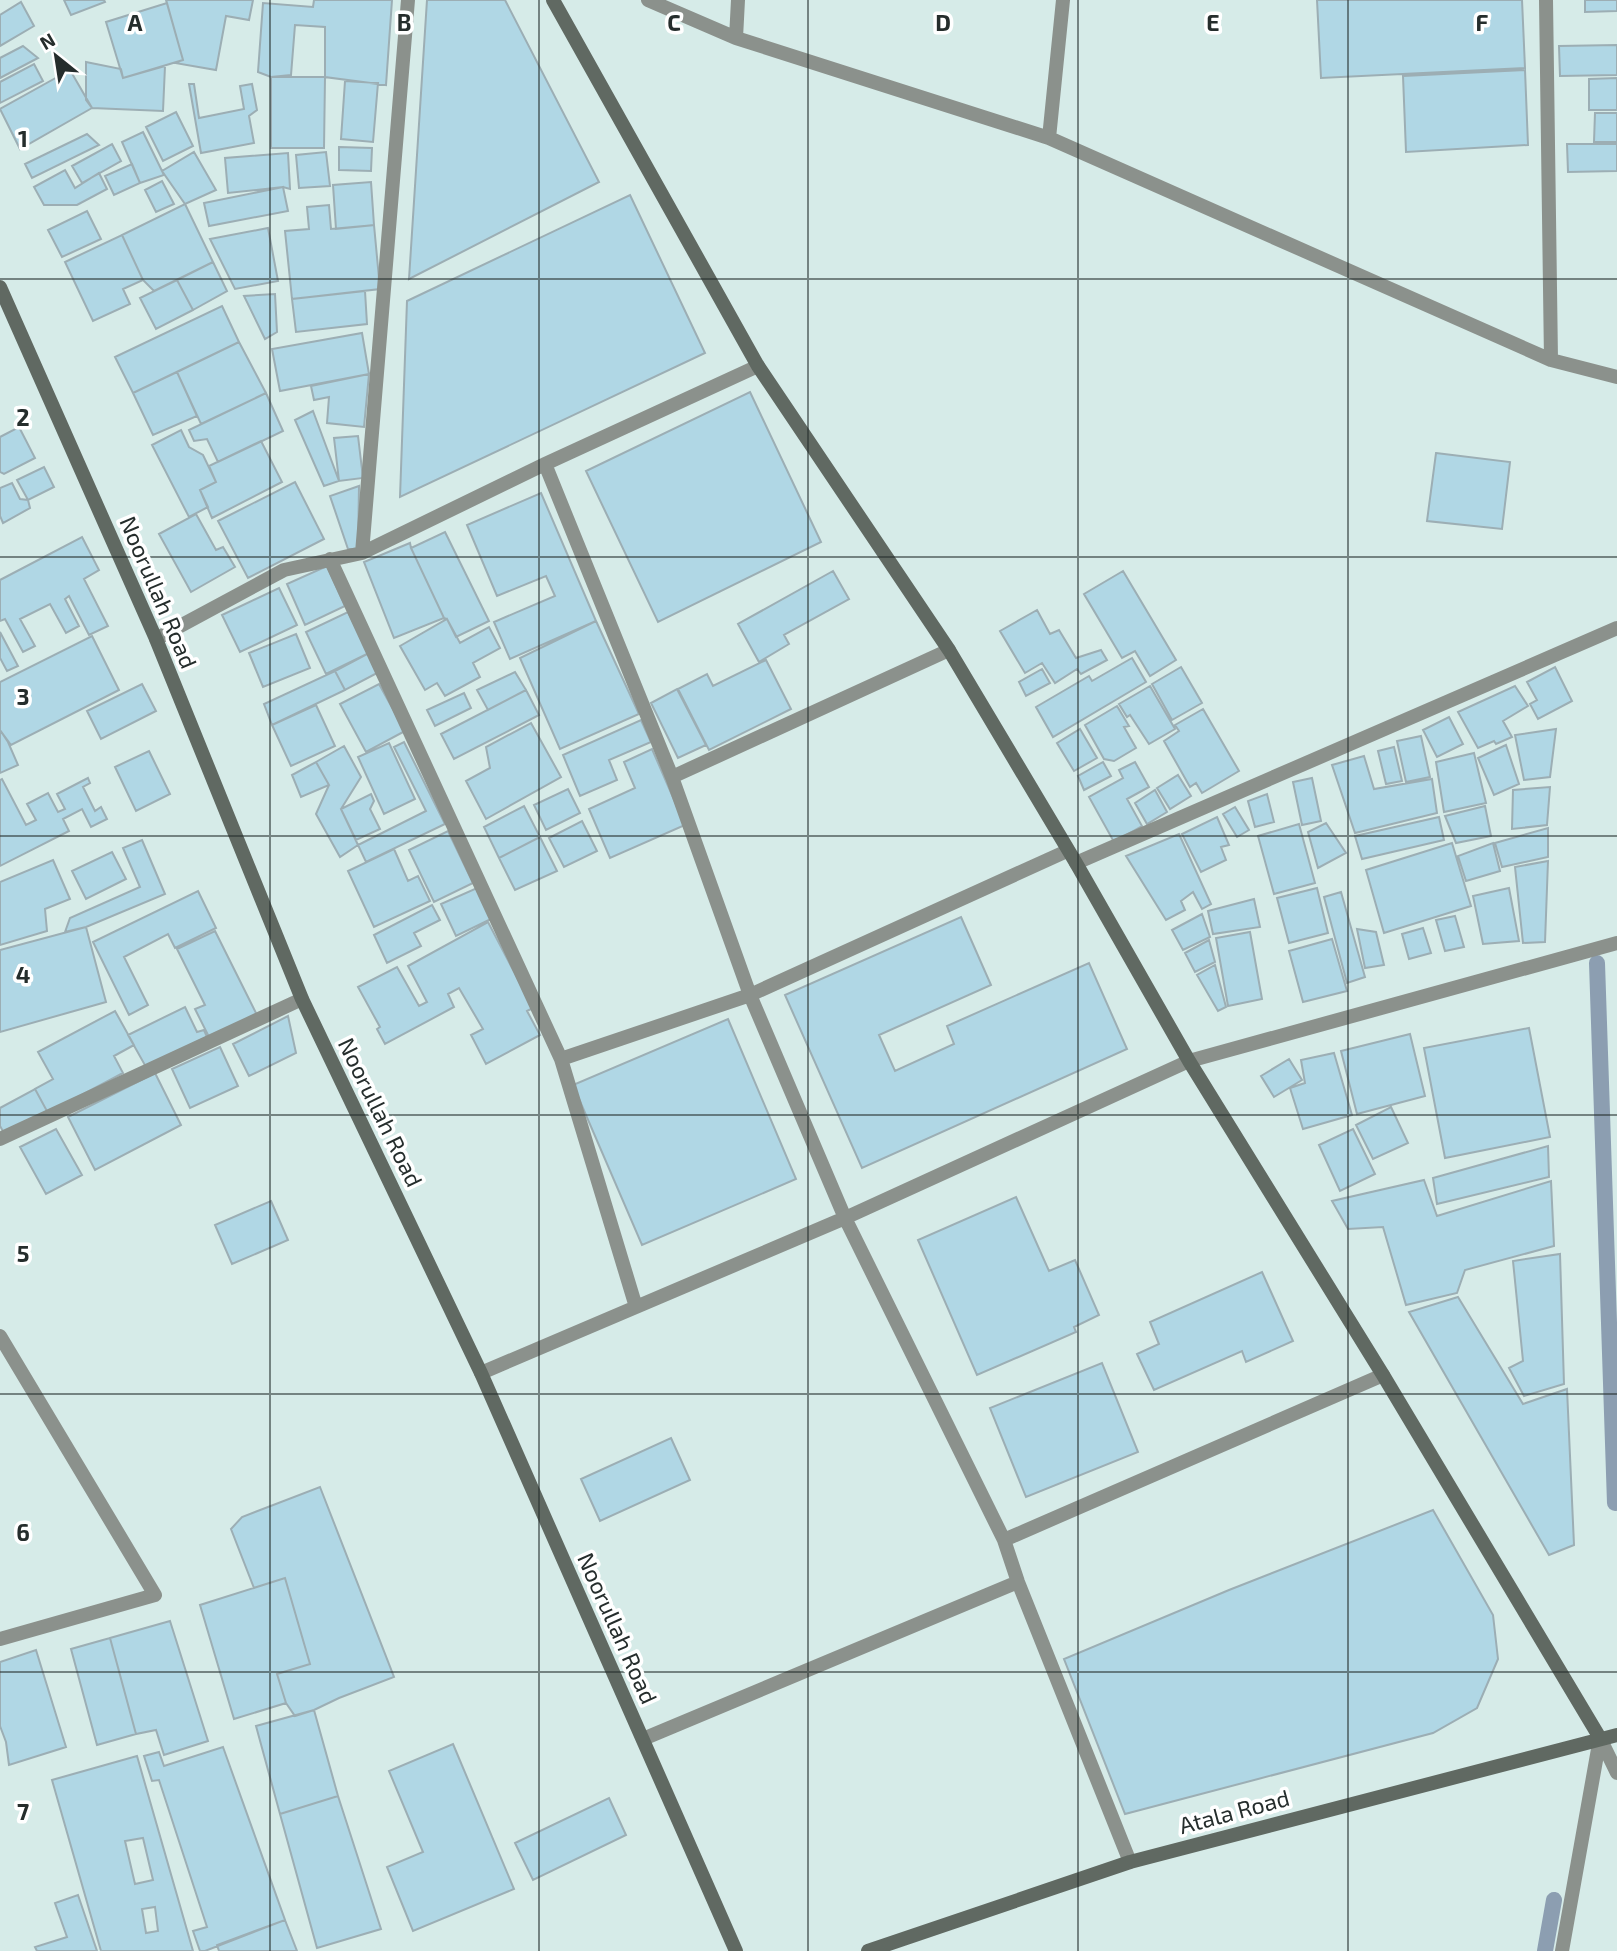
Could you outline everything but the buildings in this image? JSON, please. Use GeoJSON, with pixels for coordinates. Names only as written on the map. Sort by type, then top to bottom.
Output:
{"type":"FeatureCollection","features":[{"type":"Feature","properties":{"kind":"main road"},"geometry":{"type":"LineString","coordinates":[[553,0],[758,366],[949,650],[1076,863],[1189,1061],[1383,1375],[1600,1738]]}},
{"type":"Feature","properties":{"kind":"main road","name":"Noorullah Road"},"geometry":{"type":"LineString","coordinates":[[0,287],[156,639],[302,999],[481,1373],[734,1950]]}},
{"type":"Feature","properties":{"kind":"main road","name":"Atala Road"},"geometry":{"type":"LineString","coordinates":[[868,1951],[1130,1861],[1617,1735]]}},
{"type":"Feature","properties":{"kind":"street"},"geometry":{"type":"LineString","coordinates":[[362,552],[408,0]]}},
{"type":"Feature","properties":{"kind":"street"},"geometry":{"type":"LineString","coordinates":[[648,0],[736,38],[1049,138],[1551,360],[1617,377]]}},
{"type":"Feature","properties":{"kind":"street"},"geometry":{"type":"LineString","coordinates":[[736,38],[738,0]]}},
{"type":"Feature","properties":{"kind":"street"},"geometry":{"type":"LineString","coordinates":[[1049,138],[1063,0]]}},
{"type":"Feature","properties":{"kind":"street"},"geometry":{"type":"LineString","coordinates":[[1546,0],[1551,360]]}},
{"type":"Feature","properties":{"kind":"street"},"geometry":{"type":"LineString","coordinates":[[156,639],[284,570],[362,552],[758,366]]}},
{"type":"Feature","properties":{"kind":"street"},"geometry":{"type":"LineString","coordinates":[[545,464],[672,777],[750,995],[845,1218],[1004,1539],[1018,1582],[1130,1861]]}},
{"type":"Feature","properties":{"kind":"street"},"geometry":{"type":"LineString","coordinates":[[330,559],[561,1059],[636,1307]]}},
{"type":"Feature","properties":{"kind":"street"},"geometry":{"type":"LineString","coordinates":[[1076,863],[1617,628]]}},
{"type":"Feature","properties":{"kind":"street"},"geometry":{"type":"LineString","coordinates":[[672,777],[949,650]]}},
{"type":"Feature","properties":{"kind":"street"},"geometry":{"type":"LineString","coordinates":[[561,1059],[750,995],[1067,851]]}},
{"type":"Feature","properties":{"kind":"street"},"geometry":{"type":"LineString","coordinates":[[481,1373],[845,1218],[1189,1061],[1617,943]]}},
{"type":"Feature","properties":{"kind":"street"},"geometry":{"type":"LineString","coordinates":[[0,1139],[302,999]]}},
{"type":"Feature","properties":{"kind":"street"},"geometry":{"type":"LineString","coordinates":[[0,1336],[155,1595],[0,1639]]}},
{"type":"Feature","properties":{"kind":"street"},"geometry":{"type":"LineString","coordinates":[[1004,1539],[1383,1375]]}},
{"type":"Feature","properties":{"kind":"street"},"geometry":{"type":"LineString","coordinates":[[643,1738],[1018,1582]]}},
{"type":"Feature","properties":{"kind":"street"},"geometry":{"type":"LineString","coordinates":[[1600,1738],[1617,1773]]}},
{"type":"Feature","properties":{"kind":"street"},"geometry":{"type":"LineString","coordinates":[[1562,1951],[1600,1738]]}},
{"type":"Feature","properties":{"kind":"waterway"},"geometry":{"type":"LineString","coordinates":[[1597,963],[1615,1503]]}},
{"type":"Feature","properties":{"kind":"waterway"},"geometry":{"type":"LineString","coordinates":[[1545,1951],[1554,1900]]}}]}
